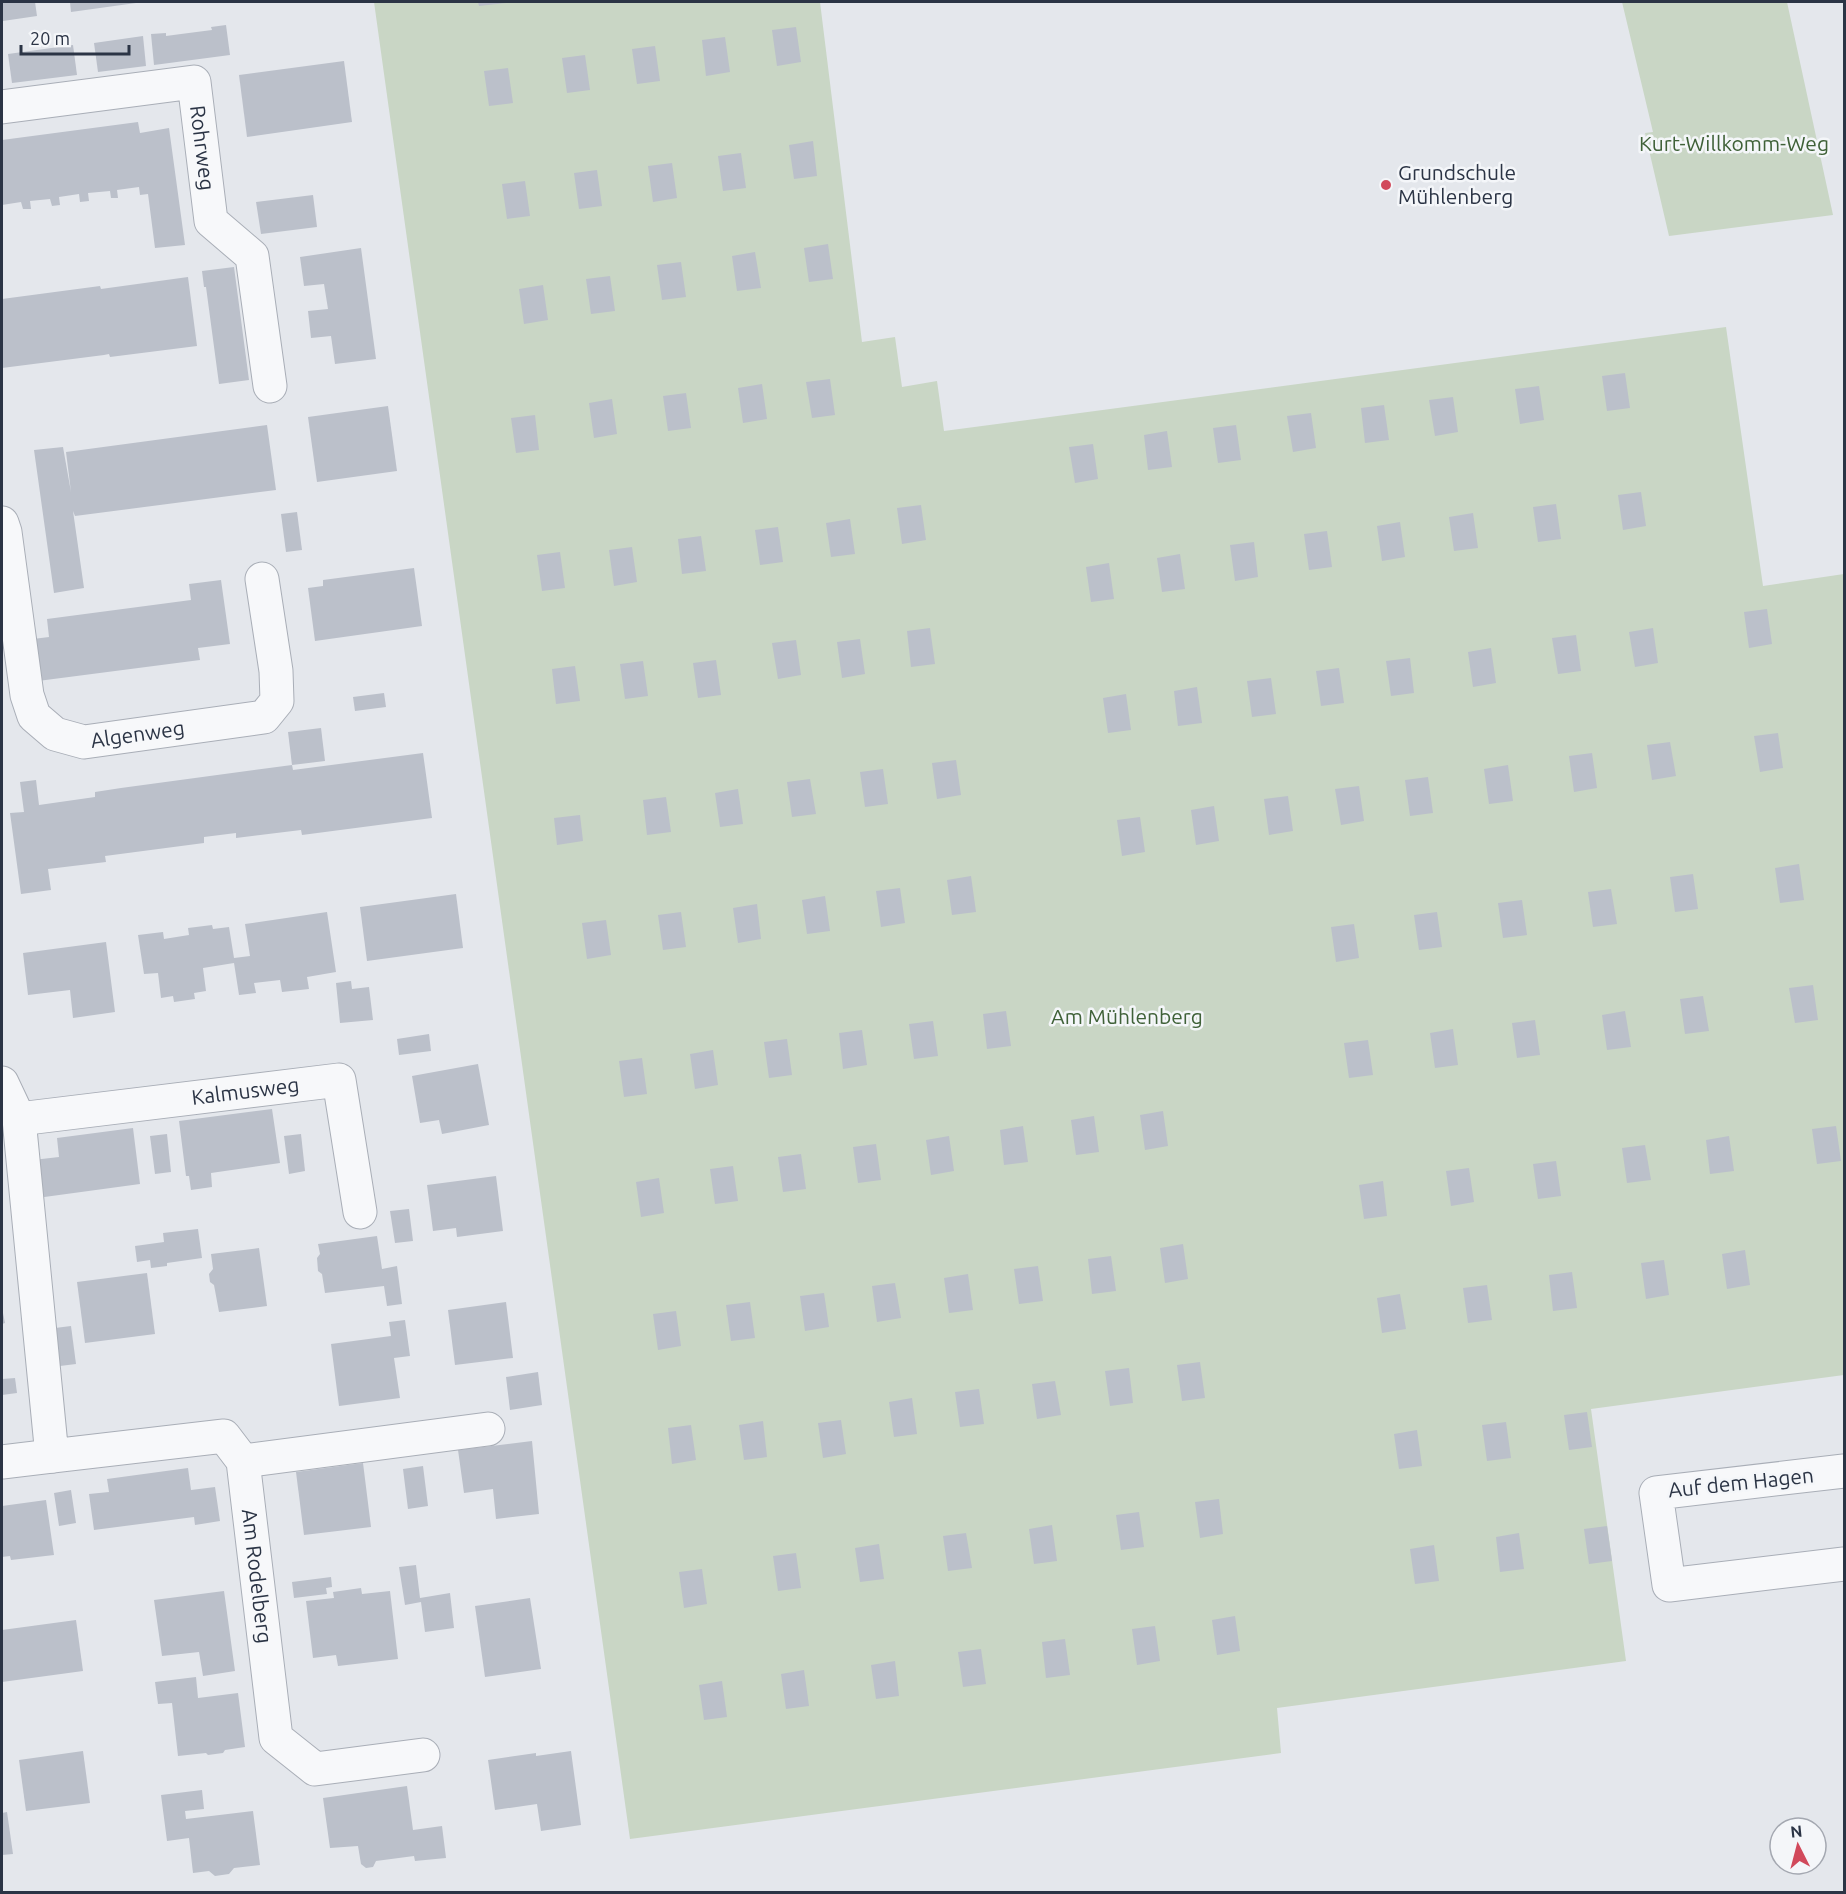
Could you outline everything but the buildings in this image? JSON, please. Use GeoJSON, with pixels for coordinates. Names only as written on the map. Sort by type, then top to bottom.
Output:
{"type":"FeatureCollection","features":[{"type":"Feature","properties":{"kind":"street","name":"Rohrweg"},"geometry":{"type":"LineString","coordinates":[[2,107],[194,82],[211,221],[252,256],[270,386]]}},
{"type":"Feature","properties":{"kind":"street","name":"Algenweg"},"geometry":{"type":"LineString","coordinates":[[2,523],[27,695],[34,716],[55,734],[84,742],[264,717],[277,701],[276,671],[262,579]]}},
{"type":"Feature","properties":{"kind":"street","name":"Kalmusweg"},"geometry":{"type":"LineString","coordinates":[[19,1119],[339,1080],[360,1212]]}},
{"type":"Feature","properties":{"kind":"street"},"geometry":{"type":"LineString","coordinates":[[2,1083],[19,1119],[52,1456]]}},
{"type":"Feature","properties":{"kind":"street"},"geometry":{"type":"LineString","coordinates":[[2,1462],[224,1436],[243,1461],[489,1429]]}},
{"type":"Feature","properties":{"kind":"street","name":"Am Rodelberg"},"geometry":{"type":"LineString","coordinates":[[243,1461],[276,1738],[315,1769],[423,1755]]}},
{"type":"Feature","properties":{"kind":"street","name":"Auf dem Hagen"},"geometry":{"type":"LineString","coordinates":[[1845,1471],[1656,1493],[1669,1585],[1845,1564]]}},
{"type":"Feature","properties":{"kind":"green space","name":"Am Mühlenberg"},"geometry":{"type":"Polygon","coordinates":[[[374,2],[820,2],[862,342],[895,337],[902,387],[937,381],[944,431],[1726,327],[1763,586],[1844,574],[1844,1375],[1591,1409],[1626,1661],[1277,1708],[1281,1753],[630,1839],[374,2]]]}},
{"type":"Feature","properties":{"kind":"green space","name":"Kurt-Willkomm-Weg"},"geometry":{"type":"Polygon","coordinates":[[[1622,2],[1787,2],[1833,215],[1669,236],[1645,133],[1653,132],[1622,2]]]}},
{"type":"Feature","properties":{"kind":"place","name":"Grundschule Mühlenberg"},"geometry":{"type":"Point","coordinates":[1386,185]}}]}
